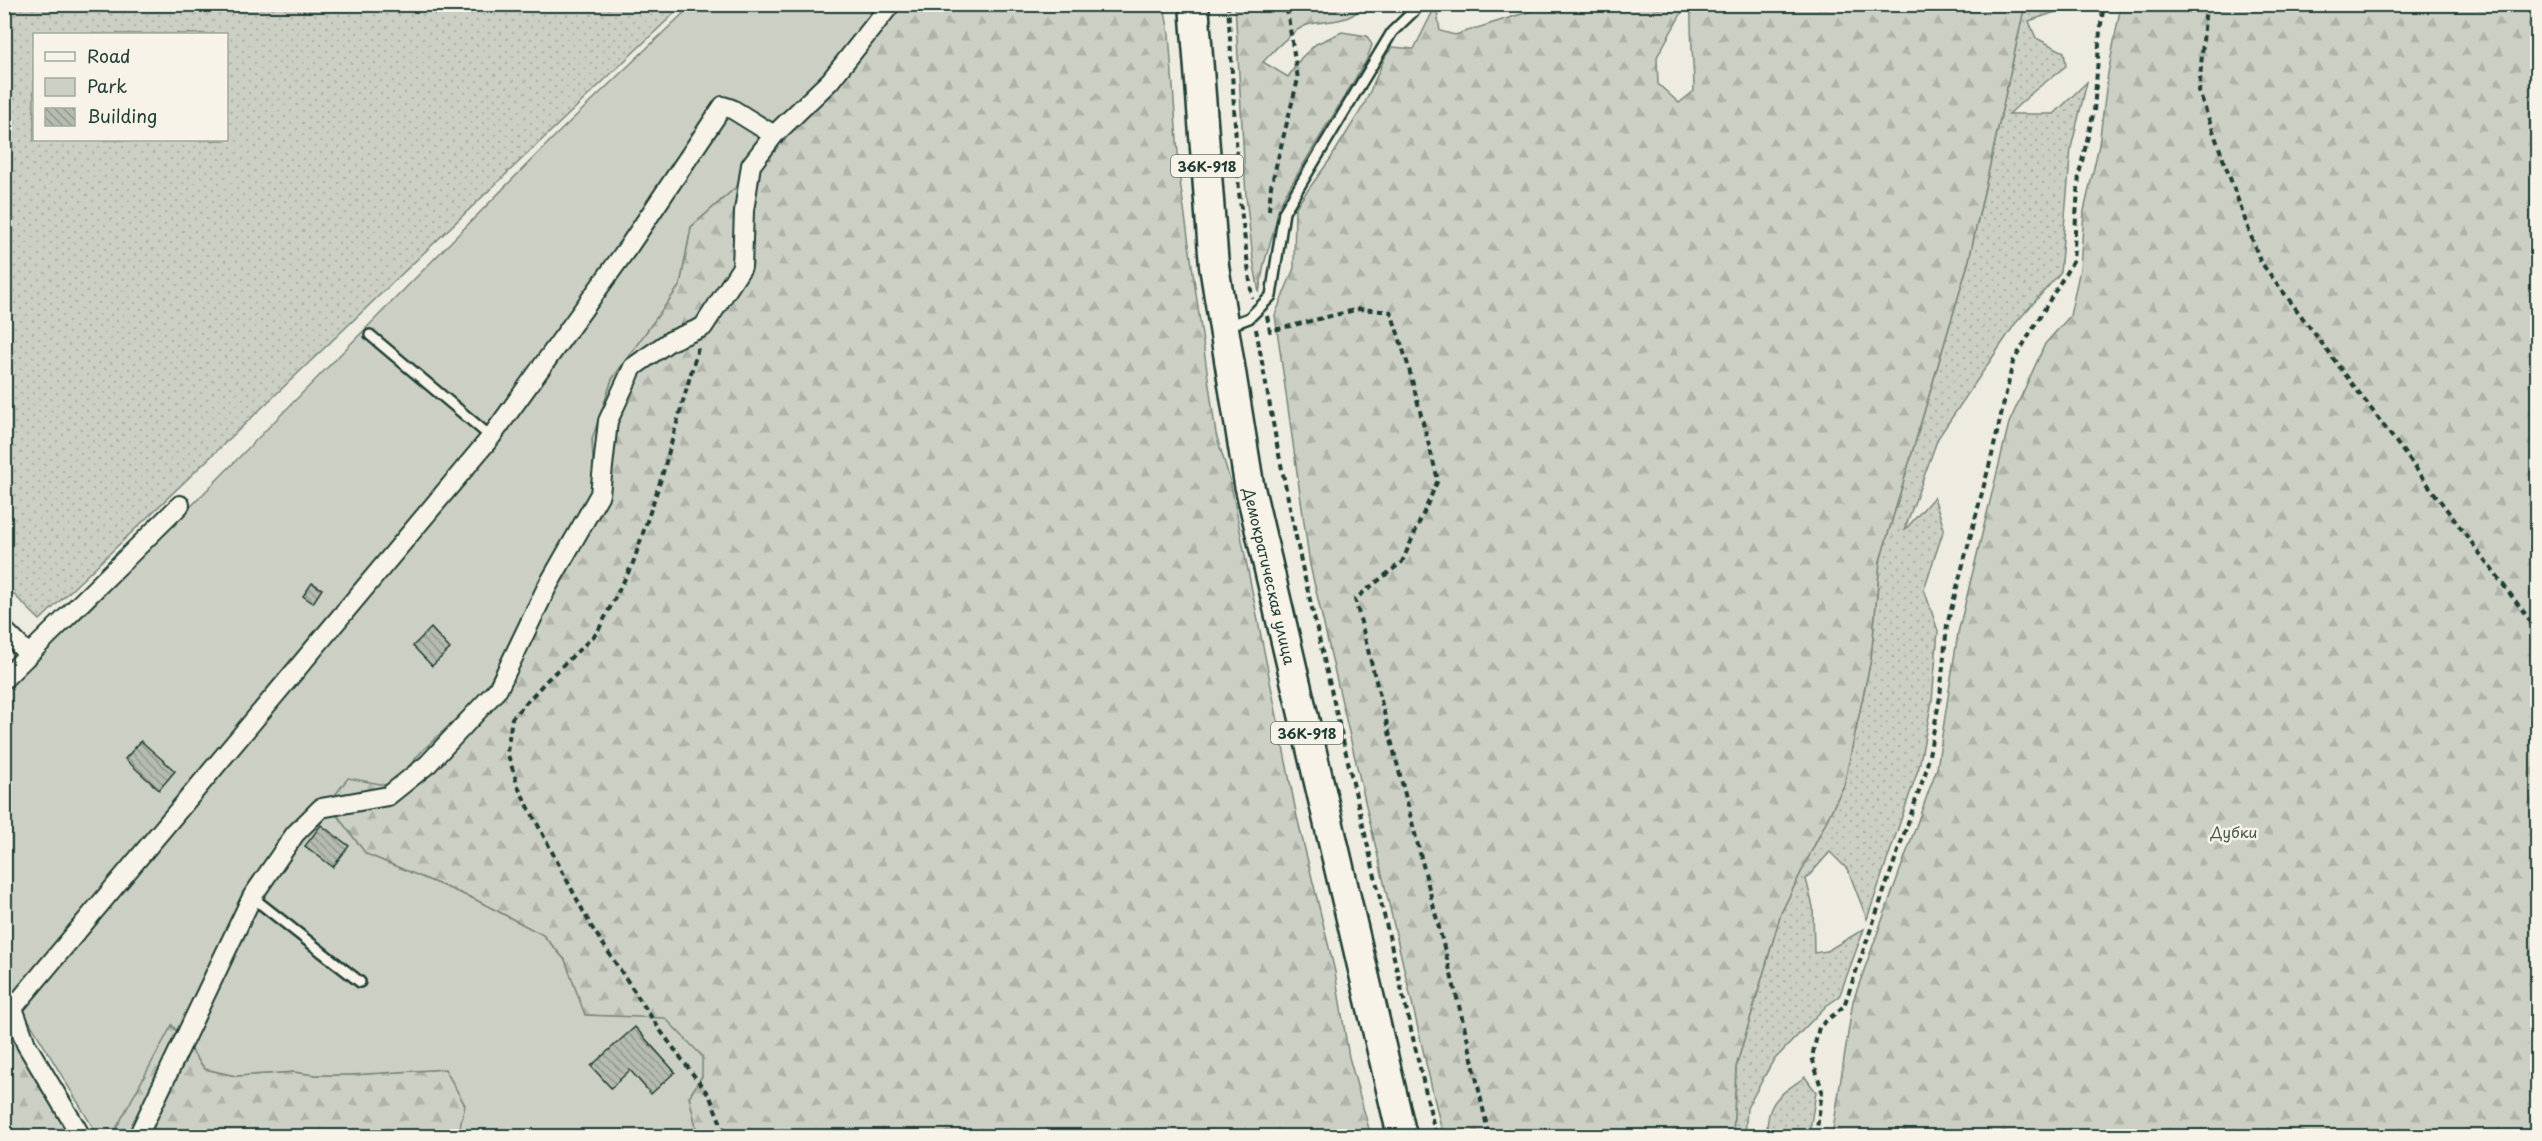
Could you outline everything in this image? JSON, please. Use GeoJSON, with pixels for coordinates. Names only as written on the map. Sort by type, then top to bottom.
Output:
{"type":"FeatureCollection","features":[{"type":"Feature","properties":{"kind":"main road","name":"Демократическая улица"},"geometry":{"type":"LineString","coordinates":[[1194,4],[1214,266],[1249,484],[1402,1137]]}},
{"type":"Feature","properties":{"kind":"street"},"geometry":{"type":"LineString","coordinates":[[138,1137],[252,897],[295,834],[321,808],[388,796],[428,764],[498,689],[547,586],[600,494],[608,421],[633,367],[670,340],[703,327],[742,267],[744,211],[751,165],[774,135],[830,81],[891,4]]}},
{"type":"Feature","properties":{"kind":"street"},"geometry":{"type":"LineString","coordinates":[[81,1137],[26,1044],[9,1005],[491,436],[629,246],[723,106],[732,109],[774,135]]}},
{"type":"Feature","properties":{"kind":"street"},"geometry":{"type":"LineString","coordinates":[[4,679],[180,505]]}},
{"type":"Feature","properties":{"kind":"street"},"geometry":{"type":"LineString","coordinates":[[4,630],[29,655]]}},
{"type":"Feature","properties":{"kind":"lane"},"geometry":{"type":"LineString","coordinates":[[1222,327],[1249,318],[1271,296],[1284,212],[1392,32],[1421,4]]}},
{"type":"Feature","properties":{"kind":"lane"},"geometry":{"type":"LineString","coordinates":[[369,335],[491,436]]}},
{"type":"Feature","properties":{"kind":"lane"},"geometry":{"type":"LineString","coordinates":[[252,897],[360,982]]}},
{"type":"Feature","properties":{"kind":"path"},"geometry":{"type":"LineString","coordinates":[[1228,4],[1239,192],[1254,313],[1272,424],[1302,566],[1436,1137]]}},
{"type":"Feature","properties":{"kind":"path"},"geometry":{"type":"LineString","coordinates":[[1268,218],[1271,186],[1298,79],[1286,4]]}},
{"type":"Feature","properties":{"kind":"path"},"geometry":{"type":"LineString","coordinates":[[1816,1137],[1822,1091],[1812,1057],[1819,1027],[1844,1006],[1926,771],[1940,697],[1947,625],[1992,455],[2013,362],[2073,261],[2079,174],[2094,111],[2104,4]]}},
{"type":"Feature","properties":{"kind":"path"},"geometry":{"type":"LineString","coordinates":[[2206,4],[2199,92],[2260,261],[2538,630]]}},
{"type":"Feature","properties":{"kind":"path"},"geometry":{"type":"LineString","coordinates":[[1265,302],[1270,331],[1359,309],[1392,312],[1408,365],[1438,480],[1402,562],[1355,599],[1469,1045],[1490,1137]]}},
{"type":"Feature","properties":{"kind":"path"},"geometry":{"type":"LineString","coordinates":[[703,327],[662,476],[633,563],[597,633],[547,680],[512,718],[507,752],[519,789],[591,926],[660,1030],[710,1097],[726,1137]]}},
{"type":"Feature","properties":{"kind":"green space"},"geometry":{"type":"Polygon","coordinates":[[[5,4],[683,5],[40,620],[5,586],[5,4]]]}},
{"type":"Feature","properties":{"kind":"green space"},"geometry":{"type":"Polygon","coordinates":[[[897,4],[1164,5],[1169,34],[1180,181],[1216,434],[1230,480],[1297,817],[1335,972],[1349,1057],[1371,1136],[698,1136],[689,1097],[702,1076],[620,1017],[584,1015],[565,960],[543,935],[474,899],[366,854],[328,804],[348,777],[391,786],[423,750],[484,691],[594,485],[592,439],[612,379],[680,285],[691,227],[745,179],[897,4]]]}},
{"type":"Feature","properties":{"kind":"green space"},"geometry":{"type":"Polygon","coordinates":[[[692,5],[897,5],[745,179],[691,227],[680,285],[612,379],[592,439],[594,485],[484,692],[423,750],[391,786],[348,778],[328,804],[366,854],[474,899],[543,935],[565,960],[585,1015],[665,1018],[702,1056],[702,1076],[689,1097],[698,1136],[458,1136],[465,1105],[445,1069],[351,1075],[316,1075],[294,1072],[236,1076],[205,1069],[172,1025],[112,1136],[98,1136],[5,981],[5,655],[22,674],[88,611],[556,135],[692,5]]]}},
{"type":"Feature","properties":{"kind":"green space"},"geometry":{"type":"Polygon","coordinates":[[[1235,5],[1363,5],[1345,19],[1315,23],[1296,31],[1263,62],[1288,77],[1301,58],[1316,44],[1342,32],[1367,36],[1372,45],[1366,61],[1283,198],[1264,264],[1259,293],[1246,196],[1235,5]]]}},
{"type":"Feature","properties":{"kind":"green space"},"geometry":{"type":"Polygon","coordinates":[[[1436,5],[1440,31],[1455,35],[1550,5],[1686,5],[1657,57],[1658,84],[1679,103],[1694,91],[1691,8],[1696,5],[2025,5],[1969,260],[1880,561],[1871,659],[1844,785],[1781,913],[1736,1067],[1733,1136],[1443,1136],[1310,565],[1275,315],[1294,268],[1295,208],[1331,158],[1364,105],[1386,55],[1393,47],[1414,49],[1436,5]]]}},
{"type":"Feature","properties":{"kind":"green space"},"geometry":{"type":"Polygon","coordinates":[[[2025,5],[2076,5],[2029,21],[2036,38],[2064,52],[2066,66],[2009,114],[2054,114],[2087,82],[2071,148],[2060,273],[2015,324],[1938,438],[1904,531],[1934,497],[1944,529],[1924,589],[1938,631],[1932,701],[1919,767],[1867,919],[1848,870],[1830,852],[1806,879],[1813,907],[1814,953],[1827,951],[1864,929],[1839,997],[1826,1006],[1773,1061],[1747,1108],[1745,1136],[1733,1136],[1736,1067],[1781,913],[1844,785],[1871,659],[1880,561],[1969,260],[2025,5]]]}},
{"type":"Feature","properties":{"kind":"green space","name":"Дубки"},"geometry":{"type":"Polygon","coordinates":[[[2121,5],[2537,5],[2537,1136],[1832,1136],[1853,1001],[1937,768],[1958,633],[2009,423],[2045,344],[2070,316],[2080,269],[2084,211],[2099,145],[2108,73],[2121,5]]]}},
{"type":"Feature","properties":{"kind":"green space"},"geometry":{"type":"Polygon","coordinates":[[[4,1002],[81,1136],[5,1136],[4,1002]]]}},
{"type":"Feature","properties":{"kind":"green space"},"geometry":{"type":"Polygon","coordinates":[[[172,1024],[205,1069],[236,1076],[294,1072],[316,1075],[351,1075],[445,1069],[465,1105],[459,1136],[112,1136],[172,1024]]]}},
{"type":"Feature","properties":{"kind":"green space"},"geometry":{"type":"Polygon","coordinates":[[[1805,1077],[1816,1092],[1809,1136],[1767,1136],[1771,1107],[1781,1095],[1805,1077]]]}},
{"type":"Feature","properties":{"kind":"building"},"geometry":{"type":"Polygon","coordinates":[[[312,583],[322,589],[313,603],[303,596],[312,583]]]}},
{"type":"Feature","properties":{"kind":"building"},"geometry":{"type":"Polygon","coordinates":[[[431,628],[450,649],[432,666],[413,646],[431,628]]]}},
{"type":"Feature","properties":{"kind":"building"},"geometry":{"type":"Polygon","coordinates":[[[141,741],[175,771],[159,790],[125,759],[141,741]]]}},
{"type":"Feature","properties":{"kind":"building"},"geometry":{"type":"Polygon","coordinates":[[[321,825],[349,846],[333,867],[305,846],[321,825]]]}},
{"type":"Feature","properties":{"kind":"building"},"geometry":{"type":"Polygon","coordinates":[[[635,1027],[675,1072],[651,1094],[630,1070],[611,1088],[591,1066],[635,1027]]]}}]}
